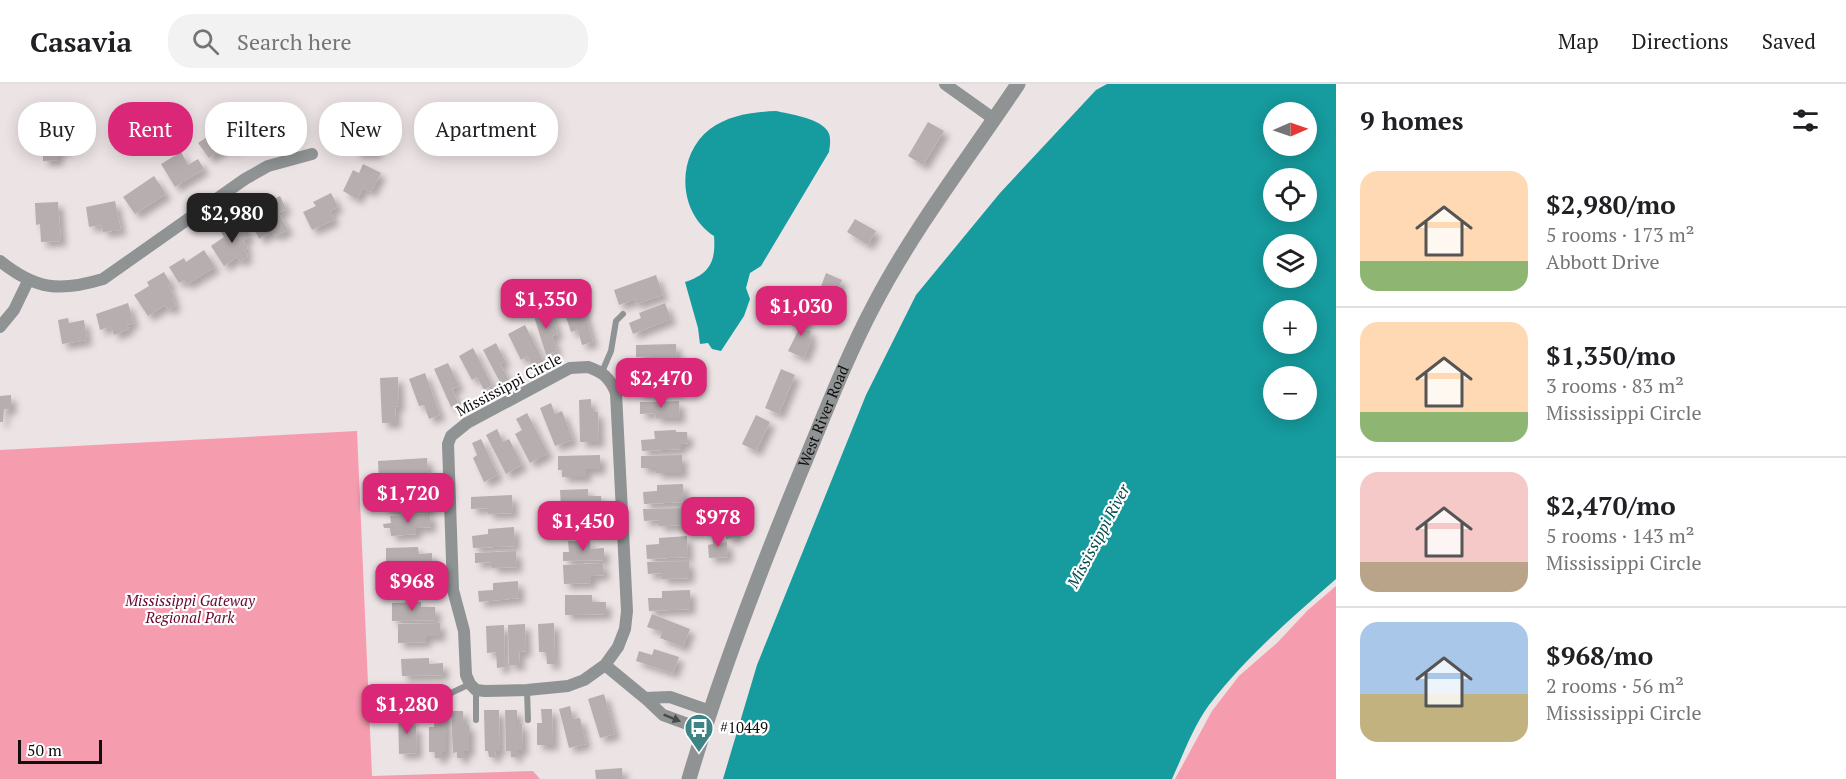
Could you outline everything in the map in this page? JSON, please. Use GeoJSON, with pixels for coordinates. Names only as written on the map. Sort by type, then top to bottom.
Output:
{"type":"FeatureCollection","features":[{"type":"Feature","properties":{"kind":"street"},"geometry":{"type":"LineString","coordinates":[[945,84],[994,119]]}},
{"type":"Feature","properties":{"kind":"street","name":"West River Road"},"geometry":{"type":"LineString","coordinates":[[689,779],[710,711],[766,555],[864,324],[903,254],[1018,84]]}},
{"type":"Feature","properties":{"kind":"street"},"geometry":{"type":"LineString","coordinates":[[0,261],[28,281],[56,287],[81,285],[103,279],[244,179],[268,166],[312,154]]}},
{"type":"Feature","properties":{"kind":"street"},"geometry":{"type":"LineString","coordinates":[[0,327],[14,310],[28,281]]}},
{"type":"Feature","properties":{"kind":"street","name":"Mississippi Circle"},"geometry":{"type":"LineString","coordinates":[[473,687],[466,675],[464,631],[453,590],[447,453],[451,435],[467,423],[570,368],[588,367],[602,372]]}},
{"type":"Feature","properties":{"kind":"street"},"geometry":{"type":"LineString","coordinates":[[473,687],[485,692],[568,686],[584,680],[605,665],[618,647],[627,611],[616,393],[611,381],[602,372]]}},
{"type":"Feature","properties":{"kind":"street"},"geometry":{"type":"LineString","coordinates":[[605,665],[663,715],[704,730]]}},
{"type":"Feature","properties":{"kind":"street"},"geometry":{"type":"LineString","coordinates":[[645,698],[670,698],[710,711]]}},
{"type":"Feature","properties":{"kind":"lane"},"geometry":{"type":"LineString","coordinates":[[602,372],[611,351],[616,321],[623,314]]}},
{"type":"Feature","properties":{"kind":"lane"},"geometry":{"type":"LineString","coordinates":[[421,719],[421,705],[425,698],[473,687],[476,720]]}},
{"type":"Feature","properties":{"kind":"lane"},"geometry":{"type":"LineString","coordinates":[[527,690],[528,720]]}},
{"type":"Feature","properties":{"kind":"green space","name":"Mississippi Gateway Regional Park"},"geometry":{"type":"Polygon","coordinates":[[[357,431],[372,776],[533,771],[540,779],[0,779],[0,450],[357,431]]]}},
{"type":"Feature","properties":{"kind":"green space"},"geometry":{"type":"Polygon","coordinates":[[[1336,586],[1336,779],[1175,779],[1212,711],[1239,676],[1336,586]]]}},
{"type":"Feature","properties":{"kind":"water","name":"Mississippi River"},"geometry":{"type":"Polygon","coordinates":[[[1107,84],[1336,84],[1336,579],[1269,639],[1209,705],[1198,722],[1172,779],[723,779],[757,665],[866,395],[916,295],[1000,193],[1096,90],[1107,84]]]}},
{"type":"Feature","properties":{"kind":"water"},"geometry":{"type":"Polygon","coordinates":[[[776,111],[802,117],[822,125],[829,134],[829,152],[761,266],[750,273],[746,288],[750,299],[744,316],[721,351],[712,349],[708,343],[700,344],[698,328],[685,282],[706,271],[710,265],[714,253],[714,236],[702,226],[693,213],[685,184],[686,169],[699,140],[717,124],[741,115],[776,111]]]}},
{"type":"Feature","properties":{"kind":"building"},"geometry":{"type":"Polygon","coordinates":[[[928,122],[944,131],[923,165],[908,156],[928,122]]]}},
{"type":"Feature","properties":{"kind":"building"},"geometry":{"type":"Polygon","coordinates":[[[205,138],[205,153],[198,143],[205,138]]]}},
{"type":"Feature","properties":{"kind":"building"},"geometry":{"type":"Polygon","coordinates":[[[43,156],[58,156],[58,160],[43,161],[43,156]]]}},
{"type":"Feature","properties":{"kind":"building"},"geometry":{"type":"Polygon","coordinates":[[[174,156],[183,156],[188,165],[198,159],[204,169],[175,187],[161,164],[174,156]]]}},
{"type":"Feature","properties":{"kind":"building"},"geometry":{"type":"Polygon","coordinates":[[[363,164],[381,173],[371,192],[363,188],[357,199],[343,191],[353,170],[359,173],[363,164]]]}},
{"type":"Feature","properties":{"kind":"building"},"geometry":{"type":"Polygon","coordinates":[[[154,176],[166,194],[135,214],[123,197],[154,176]]]}},
{"type":"Feature","properties":{"kind":"building"},"geometry":{"type":"Polygon","coordinates":[[[331,193],[338,207],[330,211],[334,220],[312,230],[303,212],[316,206],[313,202],[331,193]]]}},
{"type":"Feature","properties":{"kind":"building"},"geometry":{"type":"Polygon","coordinates":[[[280,196],[286,209],[279,213],[288,230],[275,236],[272,232],[259,239],[249,218],[265,210],[262,205],[280,196]]]}},
{"type":"Feature","properties":{"kind":"building"},"geometry":{"type":"Polygon","coordinates":[[[115,201],[121,230],[103,232],[101,225],[89,227],[86,207],[115,201]]]}},
{"type":"Feature","properties":{"kind":"building"},"geometry":{"type":"Polygon","coordinates":[[[58,202],[61,241],[41,242],[40,224],[36,225],[35,203],[58,202]]]}},
{"type":"Feature","properties":{"kind":"building"},"geometry":{"type":"Polygon","coordinates":[[[239,219],[250,236],[243,241],[248,248],[244,250],[248,256],[240,262],[237,257],[224,266],[211,246],[224,237],[221,232],[239,219]]]}},
{"type":"Feature","properties":{"kind":"building"},"geometry":{"type":"Polygon","coordinates":[[[855,219],[876,231],[868,245],[847,232],[855,219]]]}},
{"type":"Feature","properties":{"kind":"building"},"geometry":{"type":"Polygon","coordinates":[[[204,250],[215,267],[187,284],[184,280],[179,283],[169,267],[184,258],[186,262],[204,250]]]}},
{"type":"Feature","properties":{"kind":"building"},"geometry":{"type":"Polygon","coordinates":[[[164,272],[171,284],[168,286],[176,305],[168,310],[165,305],[148,316],[134,295],[149,286],[147,282],[164,272]]]}},
{"type":"Feature","properties":{"kind":"building"},"geometry":{"type":"Polygon","coordinates":[[[826,273],[842,280],[828,313],[813,308],[826,273]]]}},
{"type":"Feature","properties":{"kind":"building"},"geometry":{"type":"Polygon","coordinates":[[[656,275],[663,295],[636,304],[635,299],[619,305],[614,290],[656,275]]]}},
{"type":"Feature","properties":{"kind":"building"},"geometry":{"type":"Polygon","coordinates":[[[581,300],[593,342],[582,345],[578,330],[571,332],[562,305],[581,300]]]}},
{"type":"Feature","properties":{"kind":"building"},"geometry":{"type":"Polygon","coordinates":[[[128,303],[134,323],[127,325],[129,329],[114,335],[111,326],[100,330],[96,314],[128,303]]]}},
{"type":"Feature","properties":{"kind":"building"},"geometry":{"type":"Polygon","coordinates":[[[665,303],[671,319],[633,334],[629,323],[641,318],[639,313],[665,303]]]}},
{"type":"Feature","properties":{"kind":"building"},"geometry":{"type":"Polygon","coordinates":[[[550,308],[558,334],[552,336],[557,351],[546,355],[533,313],[550,308]]]}},
{"type":"Feature","properties":{"kind":"building"},"geometry":{"type":"Polygon","coordinates":[[[797,312],[808,317],[803,328],[811,331],[809,338],[812,339],[804,358],[788,351],[799,329],[791,325],[797,312]]]}},
{"type":"Feature","properties":{"kind":"building"},"geometry":{"type":"Polygon","coordinates":[[[68,318],[69,323],[84,320],[87,340],[62,344],[58,320],[68,318]]]}},
{"type":"Feature","properties":{"kind":"building"},"geometry":{"type":"Polygon","coordinates":[[[525,325],[545,364],[534,370],[527,356],[521,360],[508,334],[525,325]]]}},
{"type":"Feature","properties":{"kind":"building"},"geometry":{"type":"Polygon","coordinates":[[[496,343],[505,361],[500,364],[509,380],[501,384],[483,350],[496,343]]]}},
{"type":"Feature","properties":{"kind":"building"},"geometry":{"type":"Polygon","coordinates":[[[676,344],[677,361],[651,362],[651,356],[636,357],[636,345],[676,344]]]}},
{"type":"Feature","properties":{"kind":"building"},"geometry":{"type":"Polygon","coordinates":[[[473,348],[492,385],[484,390],[477,377],[472,380],[459,356],[473,348]]]}},
{"type":"Feature","properties":{"kind":"building"},"geometry":{"type":"Polygon","coordinates":[[[448,363],[459,386],[452,389],[458,403],[451,407],[434,369],[448,363]]]}},
{"type":"Feature","properties":{"kind":"building"},"geometry":{"type":"Polygon","coordinates":[[[781,369],[795,375],[779,414],[765,408],[781,369]]]}},
{"type":"Feature","properties":{"kind":"building"},"geometry":{"type":"Polygon","coordinates":[[[425,373],[440,415],[429,419],[424,405],[419,406],[409,379],[425,373]]]}},
{"type":"Feature","properties":{"kind":"building"},"geometry":{"type":"Polygon","coordinates":[[[678,373],[679,392],[638,394],[637,381],[652,380],[652,374],[678,373]]]}},
{"type":"Feature","properties":{"kind":"building"},"geometry":{"type":"Polygon","coordinates":[[[398,377],[399,406],[395,407],[396,423],[382,423],[380,378],[398,377]]]}},
{"type":"Feature","properties":{"kind":"building"},"geometry":{"type":"Polygon","coordinates":[[[11,395],[11,410],[4,409],[3,422],[0,422],[0,396],[11,395]]]}},
{"type":"Feature","properties":{"kind":"building"},"geometry":{"type":"Polygon","coordinates":[[[591,399],[591,412],[598,412],[599,442],[580,442],[579,400],[591,399]]]}},
{"type":"Feature","properties":{"kind":"building"},"geometry":{"type":"Polygon","coordinates":[[[679,401],[680,418],[656,418],[655,413],[640,414],[640,402],[679,401]]]}},
{"type":"Feature","properties":{"kind":"building"},"geometry":{"type":"Polygon","coordinates":[[[551,403],[555,414],[562,411],[573,440],[555,446],[540,408],[551,403]]]}},
{"type":"Feature","properties":{"kind":"building"},"geometry":{"type":"Polygon","coordinates":[[[527,413],[548,453],[530,463],[515,434],[522,430],[516,419],[527,413]]]}},
{"type":"Feature","properties":{"kind":"building"},"geometry":{"type":"Polygon","coordinates":[[[756,415],[770,422],[756,451],[742,444],[756,415]]]}},
{"type":"Feature","properties":{"kind":"building"},"geometry":{"type":"Polygon","coordinates":[[[497,429],[503,442],[509,439],[522,465],[506,474],[486,435],[497,429]]]}},
{"type":"Feature","properties":{"kind":"building"},"geometry":{"type":"Polygon","coordinates":[[[676,430],[676,432],[687,432],[688,443],[681,444],[681,449],[642,451],[641,440],[655,439],[654,431],[676,430]]]}},
{"type":"Feature","properties":{"kind":"building"},"geometry":{"type":"Polygon","coordinates":[[[481,439],[498,475],[484,482],[473,458],[477,455],[472,443],[481,439]]]}},
{"type":"Feature","properties":{"kind":"building"},"geometry":{"type":"Polygon","coordinates":[[[600,455],[600,469],[586,469],[586,477],[562,477],[562,470],[558,470],[558,456],[600,455]]]}},
{"type":"Feature","properties":{"kind":"building"},"geometry":{"type":"Polygon","coordinates":[[[682,455],[682,473],[656,473],[656,468],[641,468],[641,456],[682,455]]]}},
{"type":"Feature","properties":{"kind":"building"},"geometry":{"type":"Polygon","coordinates":[[[427,458],[428,473],[413,474],[414,479],[379,481],[378,461],[427,458]]]}},
{"type":"Feature","properties":{"kind":"building"},"geometry":{"type":"Polygon","coordinates":[[[683,484],[684,502],[644,504],[643,492],[657,491],[657,485],[683,484]]]}},
{"type":"Feature","properties":{"kind":"building"},"geometry":{"type":"Polygon","coordinates":[[[588,489],[588,496],[601,496],[602,507],[561,508],[560,490],[588,489]]]}},
{"type":"Feature","properties":{"kind":"building"},"geometry":{"type":"Polygon","coordinates":[[[415,493],[415,498],[429,497],[429,511],[388,512],[388,508],[382,508],[382,501],[388,501],[388,494],[415,493]]]}},
{"type":"Feature","properties":{"kind":"building"},"geometry":{"type":"Polygon","coordinates":[[[512,495],[513,513],[488,514],[488,508],[471,509],[471,497],[512,495]]]}},
{"type":"Feature","properties":{"kind":"building"},"geometry":{"type":"Polygon","coordinates":[[[737,503],[734,530],[737,530],[738,538],[726,539],[724,504],[737,503]]]}},
{"type":"Feature","properties":{"kind":"building"},"geometry":{"type":"Polygon","coordinates":[[[685,508],[685,525],[659,526],[659,520],[644,521],[643,509],[685,508]]]}},
{"type":"Feature","properties":{"kind":"building"},"geometry":{"type":"Polygon","coordinates":[[[602,511],[602,523],[589,524],[590,531],[560,532],[559,512],[602,511]]]}},
{"type":"Feature","properties":{"kind":"building"},"geometry":{"type":"Polygon","coordinates":[[[430,513],[431,527],[416,528],[416,534],[391,536],[390,528],[384,528],[383,524],[391,523],[390,516],[430,513]]]}},
{"type":"Feature","properties":{"kind":"building"},"geometry":{"type":"Polygon","coordinates":[[[514,527],[515,546],[473,548],[472,536],[488,534],[488,529],[514,527]]]}},
{"type":"Feature","properties":{"kind":"building"},"geometry":{"type":"Polygon","coordinates":[[[719,533],[720,543],[727,542],[728,557],[709,558],[708,545],[713,544],[712,534],[719,533]]]}},
{"type":"Feature","properties":{"kind":"building"},"geometry":{"type":"Polygon","coordinates":[[[687,536],[688,557],[647,559],[646,545],[659,544],[659,538],[687,536]]]}},
{"type":"Feature","properties":{"kind":"building"},"geometry":{"type":"Polygon","coordinates":[[[568,541],[590,541],[590,549],[604,548],[604,560],[563,561],[563,552],[569,552],[568,541]]]}},
{"type":"Feature","properties":{"kind":"building"},"geometry":{"type":"Polygon","coordinates":[[[418,547],[419,554],[432,553],[432,565],[393,566],[393,562],[386,562],[386,548],[418,547]]]}},
{"type":"Feature","properties":{"kind":"building"},"geometry":{"type":"Polygon","coordinates":[[[516,551],[517,567],[492,568],[492,562],[475,563],[475,553],[516,551]]]}},
{"type":"Feature","properties":{"kind":"building"},"geometry":{"type":"Polygon","coordinates":[[[689,561],[689,578],[662,579],[662,573],[648,574],[647,562],[689,561]]]}},
{"type":"Feature","properties":{"kind":"building"},"geometry":{"type":"Polygon","coordinates":[[[603,563],[604,575],[591,576],[591,583],[564,584],[563,565],[603,563]]]}},
{"type":"Feature","properties":{"kind":"building"},"geometry":{"type":"Polygon","coordinates":[[[433,568],[434,581],[419,582],[419,587],[392,589],[390,572],[433,568]]]}},
{"type":"Feature","properties":{"kind":"building"},"geometry":{"type":"Polygon","coordinates":[[[518,581],[519,598],[479,602],[478,591],[493,590],[493,583],[518,581]]]}},
{"type":"Feature","properties":{"kind":"building"},"geometry":{"type":"Polygon","coordinates":[[[690,590],[690,609],[649,611],[648,598],[662,598],[662,591],[690,590]]]}},
{"type":"Feature","properties":{"kind":"building"},"geometry":{"type":"Polygon","coordinates":[[[565,595],[592,595],[592,602],[606,602],[606,614],[565,615],[565,595]]]}},
{"type":"Feature","properties":{"kind":"building"},"geometry":{"type":"Polygon","coordinates":[[[421,602],[421,607],[435,607],[436,620],[392,621],[392,603],[421,602]]]}},
{"type":"Feature","properties":{"kind":"building"},"geometry":{"type":"Polygon","coordinates":[[[652,614],[690,629],[683,647],[660,638],[662,632],[647,627],[652,614]]]}},
{"type":"Feature","properties":{"kind":"building"},"geometry":{"type":"Polygon","coordinates":[[[440,623],[440,636],[426,636],[426,642],[398,643],[398,624],[440,623]]]}},
{"type":"Feature","properties":{"kind":"building"},"geometry":{"type":"Polygon","coordinates":[[[554,623],[555,664],[547,664],[546,652],[539,652],[538,624],[554,623]]]}},
{"type":"Feature","properties":{"kind":"building"},"geometry":{"type":"Polygon","coordinates":[[[525,624],[526,651],[519,652],[520,665],[509,665],[508,625],[525,624]]]}},
{"type":"Feature","properties":{"kind":"building"},"geometry":{"type":"Polygon","coordinates":[[[504,625],[505,667],[497,668],[496,652],[487,653],[486,626],[504,625]]]}},
{"type":"Feature","properties":{"kind":"building"},"geometry":{"type":"Polygon","coordinates":[[[654,649],[679,657],[673,673],[636,661],[639,651],[652,655],[654,649]]]}},
{"type":"Feature","properties":{"kind":"building"},"geometry":{"type":"Polygon","coordinates":[[[429,658],[429,664],[443,663],[443,675],[402,676],[401,659],[429,658]]]}},
{"type":"Feature","properties":{"kind":"building"},"geometry":{"type":"Polygon","coordinates":[[[604,694],[615,734],[600,738],[588,699],[604,694]]]}},
{"type":"Feature","properties":{"kind":"building"},"geometry":{"type":"Polygon","coordinates":[[[570,706],[573,719],[580,718],[586,744],[569,748],[559,709],[570,706]]]}},
{"type":"Feature","properties":{"kind":"building"},"geometry":{"type":"Polygon","coordinates":[[[541,709],[552,709],[553,745],[537,745],[537,723],[542,723],[541,709]]]}},
{"type":"Feature","properties":{"kind":"building"},"geometry":{"type":"Polygon","coordinates":[[[484,710],[499,710],[500,751],[495,751],[496,757],[489,757],[488,751],[485,751],[484,710]]]}},
{"type":"Feature","properties":{"kind":"building"},"geometry":{"type":"Polygon","coordinates":[[[505,710],[517,710],[517,724],[522,724],[523,750],[517,750],[517,757],[511,757],[511,751],[506,751],[505,710]]]}},
{"type":"Feature","properties":{"kind":"building"},"geometry":{"type":"Polygon","coordinates":[[[446,711],[446,752],[442,752],[442,758],[435,758],[435,752],[429,752],[429,727],[434,727],[435,712],[446,711]]]}},
{"type":"Feature","properties":{"kind":"building"},"geometry":{"type":"Polygon","coordinates":[[[451,711],[463,711],[464,725],[469,725],[469,751],[464,751],[464,758],[457,758],[457,752],[453,753],[451,711]]]}},
{"type":"Feature","properties":{"kind":"building"},"geometry":{"type":"Polygon","coordinates":[[[398,712],[410,712],[410,726],[416,726],[417,753],[399,754],[398,712]]]}},
{"type":"Feature","properties":{"kind":"building"},"geometry":{"type":"Polygon","coordinates":[[[622,768],[623,779],[596,779],[595,770],[622,768]]]}},
{"type":"Feature","properties":{"kind":"place","name":"#10449"},"geometry":{"type":"Point","coordinates":[699,754]}}]}
